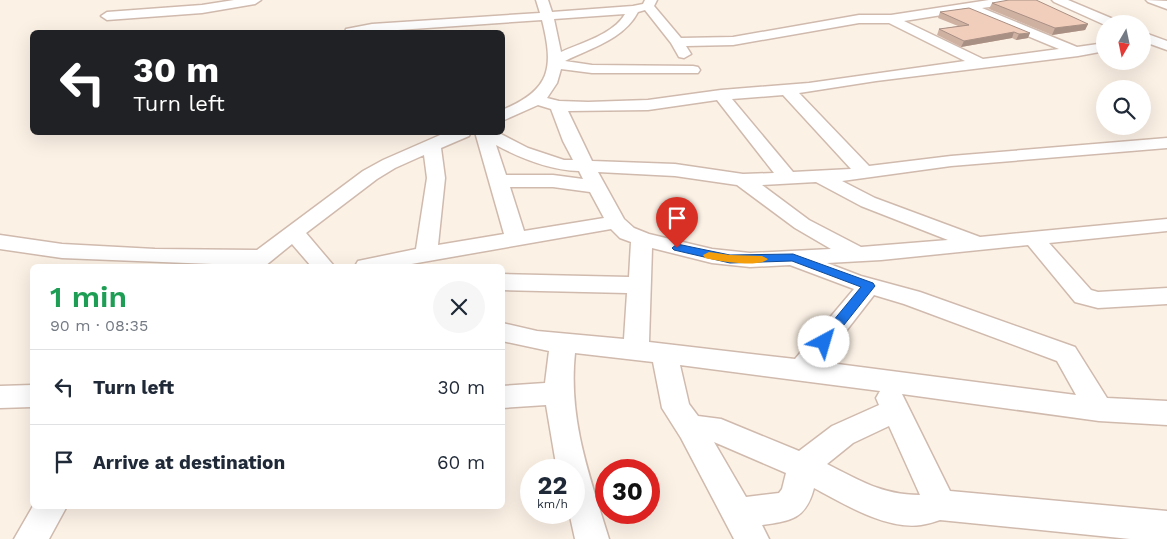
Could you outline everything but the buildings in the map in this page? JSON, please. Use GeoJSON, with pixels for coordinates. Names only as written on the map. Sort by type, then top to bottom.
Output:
{"type":"FeatureCollection","features":[{"type":"Feature","properties":{"kind":"street"},"geometry":{"type":"LineString","coordinates":[[107,16],[202,9],[252,0]]}},
{"type":"Feature","properties":{"kind":"street"},"geometry":{"type":"LineString","coordinates":[[677,42],[732,40],[859,19],[891,19],[993,1],[1012,0]]}},
{"type":"Feature","properties":{"kind":"street"},"geometry":{"type":"LineString","coordinates":[[1058,0],[1096,16]]}},
{"type":"Feature","properties":{"kind":"street"},"geometry":{"type":"LineString","coordinates":[[1152,0],[1167,5]]}},
{"type":"Feature","properties":{"kind":"street"},"geometry":{"type":"LineString","coordinates":[[505,114],[543,94],[551,81],[555,48],[543,1]]}},
{"type":"Feature","properties":{"kind":"street"},"geometry":{"type":"LineString","coordinates":[[362,30],[633,10],[649,3],[677,42],[693,70],[787,177]]}},
{"type":"Feature","properties":{"kind":"street"},"geometry":{"type":"LineString","coordinates":[[967,7],[1079,52]]}},
{"type":"Feature","properties":{"kind":"street"},"geometry":{"type":"LineString","coordinates":[[554,62],[614,32],[626,23],[633,10]]}},
{"type":"Feature","properties":{"kind":"street"},"geometry":{"type":"LineString","coordinates":[[891,19],[982,64]]}},
{"type":"Feature","properties":{"kind":"street"},"geometry":{"type":"LineString","coordinates":[[1151,40],[1167,46],[1151,46]]}},
{"type":"Feature","properties":{"kind":"street"},"geometry":{"type":"LineString","coordinates":[[535,99],[558,106],[616,107],[787,90],[1096,49]]}},
{"type":"Feature","properties":{"kind":"street"},"geometry":{"type":"LineString","coordinates":[[554,62],[592,69],[693,70]]}},
{"type":"Feature","properties":{"kind":"street"},"geometry":{"type":"LineString","coordinates":[[787,90],[864,172]]}},
{"type":"Feature","properties":{"kind":"street"},"geometry":{"type":"LineString","coordinates":[[558,106],[572,141],[586,167],[616,222],[627,233],[642,239],[730,259],[857,254],[1157,225],[1167,243]]}},
{"type":"Feature","properties":{"kind":"street"},"geometry":{"type":"LineString","coordinates":[[0,242],[90,252],[257,262],[293,232],[370,175],[389,164],[456,135]]}},
{"type":"Feature","properties":{"kind":"street"},"geometry":{"type":"LineString","coordinates":[[484,135],[516,238]]}},
{"type":"Feature","properties":{"kind":"street"},"geometry":{"type":"LineString","coordinates":[[489,135],[522,152],[562,165],[586,167],[635,166],[743,180],[819,176],[951,161],[1167,143]]}},
{"type":"Feature","properties":{"kind":"street"},"geometry":{"type":"LineString","coordinates":[[426,254],[436,178],[432,145]]}},
{"type":"Feature","properties":{"kind":"street"},"geometry":{"type":"LineString","coordinates":[[819,176],[868,202],[978,243]]}},
{"type":"Feature","properties":{"kind":"street"},"geometry":{"type":"LineString","coordinates":[[498,180],[553,181],[598,187]]}},
{"type":"Feature","properties":{"kind":"street"},"geometry":{"type":"LineString","coordinates":[[743,180],[802,224],[857,254]]}},
{"type":"Feature","properties":{"kind":"street"},"geometry":{"type":"LineString","coordinates":[[376,264],[426,254],[470,256],[516,238],[616,222]]}},
{"type":"Feature","properties":{"kind":"street"},"geometry":{"type":"LineString","coordinates":[[293,232],[321,264]]}},
{"type":"Feature","properties":{"kind":"street"},"geometry":{"type":"LineString","coordinates":[[1032,237],[1083,296],[1098,300],[1167,296]]}},
{"type":"Feature","properties":{"kind":"street"},"geometry":{"type":"LineString","coordinates":[[642,239],[640,285],[650,350],[676,408],[691,429],[744,526],[792,503],[797,496],[804,467],[826,443],[840,434],[896,411]]}},
{"type":"Feature","properties":{"kind":"street"},"geometry":{"type":"LineString","coordinates":[[793,258],[869,286],[912,298],[1066,354],[1099,409]]}},
{"type":"Feature","properties":{"kind":"street"},"geometry":{"type":"LineString","coordinates":[[505,282],[640,285]]}},
{"type":"Feature","properties":{"kind":"street"},"geometry":{"type":"LineString","coordinates":[[801,370],[869,286]]}},
{"type":"Feature","properties":{"kind":"street"},"geometry":{"type":"LineString","coordinates":[[505,333],[537,340],[650,350],[1099,409],[1167,413]]}},
{"type":"Feature","properties":{"kind":"street"},"geometry":{"type":"LineString","coordinates":[[563,342],[559,394],[566,438],[592,539]]}},
{"type":"Feature","properties":{"kind":"street"},"geometry":{"type":"LineString","coordinates":[[883,381],[940,505]]}},
{"type":"Feature","properties":{"kind":"street"},"geometry":{"type":"LineString","coordinates":[[505,396],[517,394],[559,394]]}},
{"type":"Feature","properties":{"kind":"street"},"geometry":{"type":"LineString","coordinates":[[0,397],[30,396]]}},
{"type":"Feature","properties":{"kind":"street"},"geometry":{"type":"LineString","coordinates":[[691,429],[704,428],[721,431],[804,467],[864,499],[900,510],[921,510],[940,505],[1167,526]]}},
{"type":"Feature","properties":{"kind":"street"},"geometry":{"type":"LineString","coordinates":[[32,539],[49,509]]}},
{"type":"Feature","properties":{"kind":"slow traffic"},"geometry":{"type":"LineString","coordinates":[[709,255],[730,259],[762,259]]}},
{"type":"Feature","properties":{"kind":"route"},"geometry":{"type":"LineString","coordinates":[[677,248],[730,259],[793,258],[853,282],[869,286],[824,342]]}}]}
